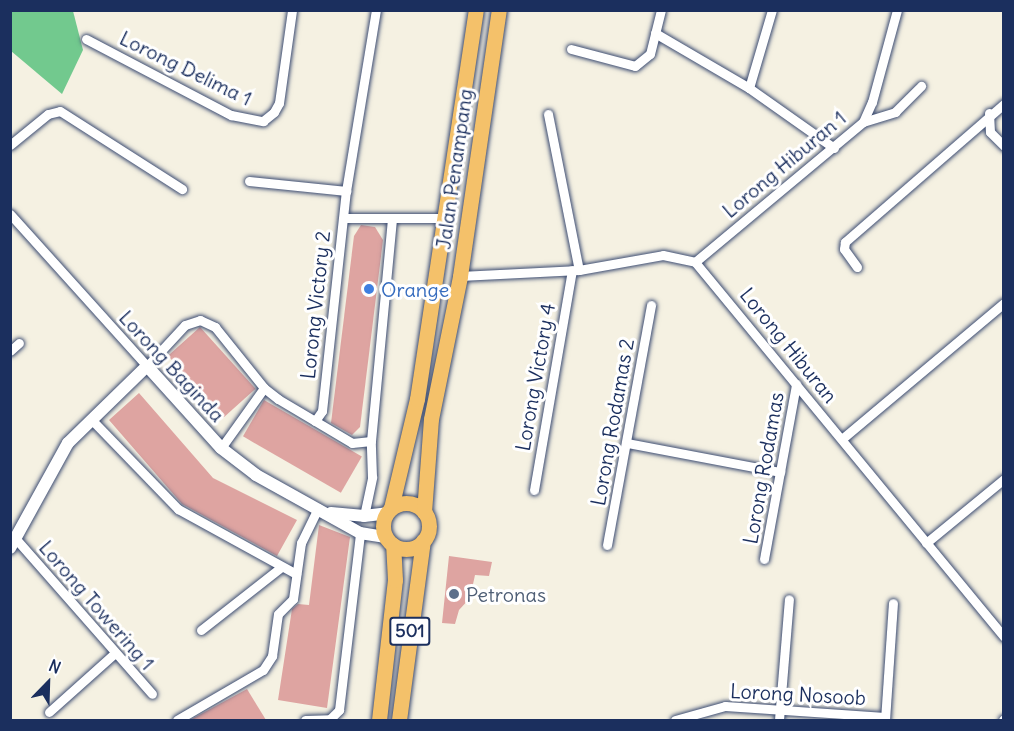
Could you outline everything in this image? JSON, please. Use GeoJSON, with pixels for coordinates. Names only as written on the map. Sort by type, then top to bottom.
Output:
{"type":"FeatureCollection","features":[{"type":"Feature","properties":{"kind":"main road","name":"Jalan Penampang"},"geometry":{"type":"LineString","coordinates":[[389,510],[415,409],[476,10]]}},
{"type":"Feature","properties":{"kind":"main road","name":"Jalan Penampang"},"geometry":{"type":"LineString","coordinates":[[424,512],[431,419],[460,276],[499,10]]}},
{"type":"Feature","properties":{"kind":"main road"},"geometry":{"type":"LineString","coordinates":[[458,130],[468,122],[481,121]]}},
{"type":"Feature","properties":{"kind":"main road"},"geometry":{"type":"LineString","coordinates":[[408,503],[424,512],[428,532],[423,541],[403,549],[389,541],[383,520],[389,510],[408,503]]}},
{"type":"Feature","properties":{"kind":"main road","name":"501"},"geometry":{"type":"LineString","coordinates":[[379,720],[395,580],[389,541]]}},
{"type":"Feature","properties":{"kind":"main road","name":"501"},"geometry":{"type":"LineString","coordinates":[[399,720],[423,541]]}},
{"type":"Feature","properties":{"kind":"street","name":"Lorong Delima 1"},"geometry":{"type":"LineString","coordinates":[[86,39],[231,115],[263,121],[274,112],[279,103],[292,10]]}},
{"type":"Feature","properties":{"kind":"street","name":"Lorong Victory 2"},"geometry":{"type":"LineString","coordinates":[[315,421],[322,411],[346,191],[376,10]]}},
{"type":"Feature","properties":{"kind":"street"},"geometry":{"type":"LineString","coordinates":[[571,49],[634,66],[650,54],[661,10]]}},
{"type":"Feature","properties":{"kind":"street"},"geometry":{"type":"LineString","coordinates":[[749,88],[772,10]]}},
{"type":"Feature","properties":{"kind":"street","name":"Lorong Hiburan 1"},"geometry":{"type":"LineString","coordinates":[[695,262],[863,122],[872,102],[897,10]]}},
{"type":"Feature","properties":{"kind":"street"},"geometry":{"type":"LineString","coordinates":[[655,33],[749,88],[834,148]]}},
{"type":"Feature","properties":{"kind":"street"},"geometry":{"type":"LineString","coordinates":[[863,122],[894,112],[921,86]]}},
{"type":"Feature","properties":{"kind":"street"},"geometry":{"type":"LineString","coordinates":[[857,267],[844,249],[845,242],[989,113],[1004,104]]}},
{"type":"Feature","properties":{"kind":"street"},"geometry":{"type":"LineString","coordinates":[[10,145],[48,114],[60,111],[182,189]]}},
{"type":"Feature","properties":{"kind":"street"},"geometry":{"type":"LineString","coordinates":[[989,113],[990,132],[1004,146]]}},
{"type":"Feature","properties":{"kind":"street"},"geometry":{"type":"LineString","coordinates":[[548,114],[575,270]]}},
{"type":"Feature","properties":{"kind":"street"},"geometry":{"type":"LineString","coordinates":[[249,181],[346,191]]}},
{"type":"Feature","properties":{"kind":"street","name":"Lorong Baginda"},"geometry":{"type":"LineString","coordinates":[[10,214],[221,448],[256,475],[330,513],[360,532],[389,541]]}},
{"type":"Feature","properties":{"kind":"street"},"geometry":{"type":"LineString","coordinates":[[344,218],[443,218]]}},
{"type":"Feature","properties":{"kind":"street"},"geometry":{"type":"LineString","coordinates":[[364,516],[372,477],[371,441],[392,218]]}},
{"type":"Feature","properties":{"kind":"street"},"geometry":{"type":"LineString","coordinates":[[460,276],[575,270],[663,255],[695,262]]}},
{"type":"Feature","properties":{"kind":"street","name":"Lorong Hiburan"},"geometry":{"type":"LineString","coordinates":[[695,262],[843,438],[1004,637]]}},
{"type":"Feature","properties":{"kind":"street","name":"Lorong Victory 4"},"geometry":{"type":"LineString","coordinates":[[534,490],[575,270]]}},
{"type":"Feature","properties":{"kind":"street"},"geometry":{"type":"LineString","coordinates":[[843,438],[1004,303]]}},
{"type":"Feature","properties":{"kind":"street","name":"Lorong Rodamas 2"},"geometry":{"type":"LineString","coordinates":[[607,544],[651,305]]}},
{"type":"Feature","properties":{"kind":"street"},"geometry":{"type":"LineString","coordinates":[[13,543],[68,443],[147,366],[185,325],[200,320],[215,327],[264,388],[352,443],[371,441]]}},
{"type":"Feature","properties":{"kind":"street"},"geometry":{"type":"LineString","coordinates":[[10,351],[19,343]]}},
{"type":"Feature","properties":{"kind":"street","name":"Lorong Rodamas"},"geometry":{"type":"LineString","coordinates":[[764,559],[796,384]]}},
{"type":"Feature","properties":{"kind":"street"},"geometry":{"type":"LineString","coordinates":[[221,448],[264,388]]}},
{"type":"Feature","properties":{"kind":"street"},"geometry":{"type":"LineString","coordinates":[[92,420],[178,509],[280,568],[296,574]]}},
{"type":"Feature","properties":{"kind":"street"},"geometry":{"type":"LineString","coordinates":[[627,443],[780,472]]}},
{"type":"Feature","properties":{"kind":"street"},"geometry":{"type":"LineString","coordinates":[[926,543],[1004,479]]}},
{"type":"Feature","properties":{"kind":"street"},"geometry":{"type":"LineString","coordinates":[[177,720],[263,670],[272,656],[278,614],[293,599],[301,543],[318,508]]}},
{"type":"Feature","properties":{"kind":"street","name":"Lorong Baginda"},"geometry":{"type":"LineString","coordinates":[[330,513],[364,516],[389,510]]}},
{"type":"Feature","properties":{"kind":"street"},"geometry":{"type":"LineString","coordinates":[[305,720],[330,719],[339,710],[360,532]]}},
{"type":"Feature","properties":{"kind":"street","name":"Lorong Towering 1"},"geometry":{"type":"LineString","coordinates":[[13,543],[152,694]]}},
{"type":"Feature","properties":{"kind":"street"},"geometry":{"type":"LineString","coordinates":[[201,630],[280,568]]}},
{"type":"Feature","properties":{"kind":"street"},"geometry":{"type":"LineString","coordinates":[[779,720],[789,600]]}},
{"type":"Feature","properties":{"kind":"street"},"geometry":{"type":"LineString","coordinates":[[885,719],[893,603]]}},
{"type":"Feature","properties":{"kind":"street"},"geometry":{"type":"LineString","coordinates":[[49,712],[115,653]]}},
{"type":"Feature","properties":{"kind":"street","name":"Lorong Nosoob"},"geometry":{"type":"LineString","coordinates":[[675,720],[725,706],[780,708],[885,719]]}},
{"type":"Feature","properties":{"kind":"green space"},"geometry":{"type":"Polygon","coordinates":[[[10,11],[73,11],[83,50],[62,94],[11,51],[10,11]]]}},
{"type":"Feature","properties":{"kind":"building"},"geometry":{"type":"Polygon","coordinates":[[[361,225],[375,227],[383,240],[360,427],[352,435],[331,423],[354,236],[361,225]]]}},
{"type":"Feature","properties":{"kind":"building"},"geometry":{"type":"Polygon","coordinates":[[[200,327],[256,389],[224,417],[168,356],[200,327]]]}},
{"type":"Feature","properties":{"kind":"building"},"geometry":{"type":"Polygon","coordinates":[[[139,393],[213,478],[297,520],[277,556],[182,504],[109,420],[139,393]]]}},
{"type":"Feature","properties":{"kind":"building"},"geometry":{"type":"Polygon","coordinates":[[[264,400],[362,456],[341,493],[243,436],[264,400]]]}},
{"type":"Feature","properties":{"kind":"building"},"geometry":{"type":"Polygon","coordinates":[[[319,525],[350,537],[327,708],[278,700],[292,609],[298,604],[309,605],[319,525]]]}},
{"type":"Feature","properties":{"kind":"building"},"geometry":{"type":"Polygon","coordinates":[[[449,556],[492,562],[489,576],[475,575],[470,598],[459,610],[455,624],[442,623],[449,556]]]}},
{"type":"Feature","properties":{"kind":"building"},"geometry":{"type":"Polygon","coordinates":[[[247,689],[266,720],[190,720],[247,689]]]}},
{"type":"Feature","properties":{"kind":"place","name":"Orange"},"geometry":{"type":"Point","coordinates":[369,289]}},
{"type":"Feature","properties":{"kind":"place","name":"Petronas"},"geometry":{"type":"Point","coordinates":[454,594]}}]}
